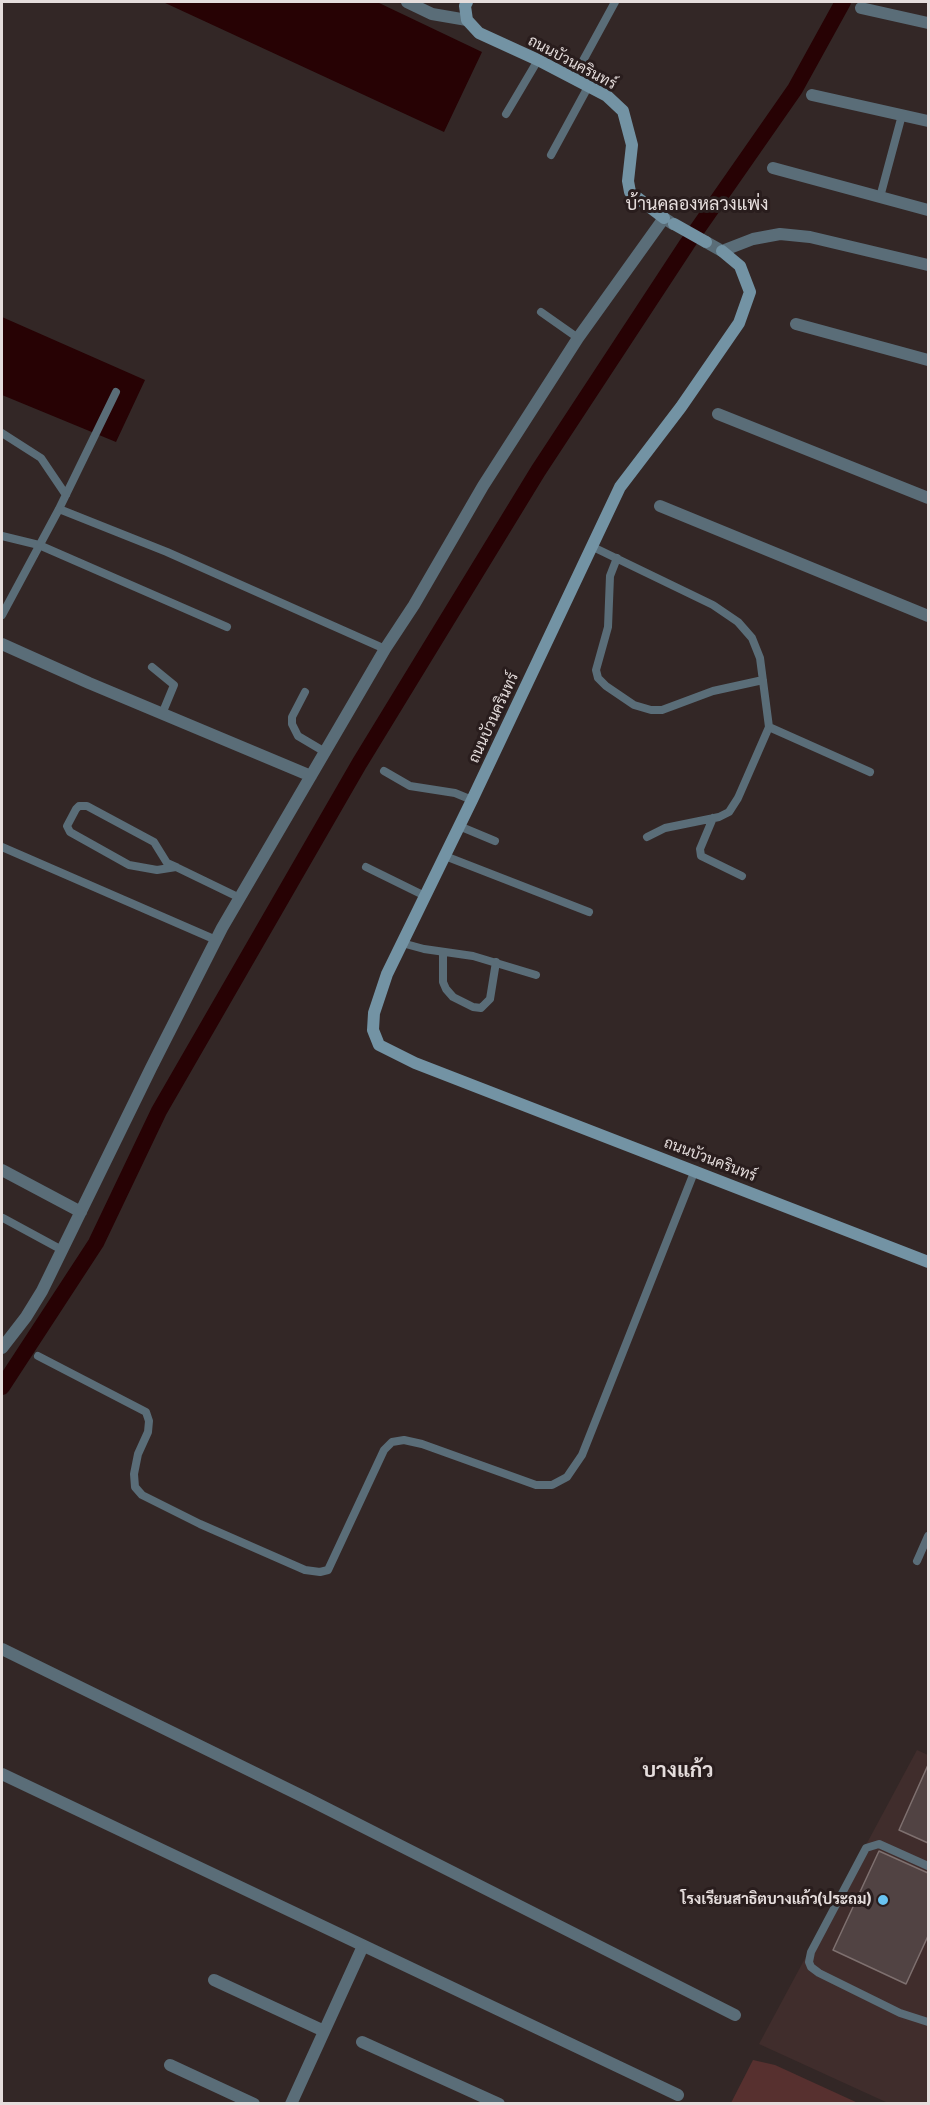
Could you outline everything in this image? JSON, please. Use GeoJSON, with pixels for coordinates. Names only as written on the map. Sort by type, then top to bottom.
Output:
{"type":"FeatureCollection","features":[{"type":"Feature","properties":{"kind":"street"},"geometry":{"type":"LineString","coordinates":[[407,2],[432,14],[467,20],[465,6],[467,2]]}},
{"type":"Feature","properties":{"kind":"street"},"geometry":{"type":"LineString","coordinates":[[861,8],[928,23]]}},
{"type":"Feature","properties":{"kind":"street","name":"ถนนบัวนครินทร์"},"geometry":{"type":"LineString","coordinates":[[467,20],[478,33],[538,60],[607,96],[623,111],[632,145],[628,181],[630,192],[669,221],[722,251],[740,266],[750,292],[739,322],[681,407],[621,487],[387,974],[374,1013],[372,1030],[379,1045],[415,1064],[695,1170],[928,1262]]}},
{"type":"Feature","properties":{"kind":"street"},"geometry":{"type":"LineString","coordinates":[[812,95],[928,121]]}},
{"type":"Feature","properties":{"kind":"street"},"geometry":{"type":"LineString","coordinates":[[773,168],[928,210]]}},
{"type":"Feature","properties":{"kind":"street"},"geometry":{"type":"LineString","coordinates":[[2,1348],[26,1317],[42,1291],[216,940],[385,649],[414,605],[483,486],[578,338],[669,221]]}},
{"type":"Feature","properties":{"kind":"street"},"geometry":{"type":"LineString","coordinates":[[722,251],[753,239],[780,234],[810,237],[928,264]]}},
{"type":"Feature","properties":{"kind":"street"},"geometry":{"type":"LineString","coordinates":[[796,324],[928,360]]}},
{"type":"Feature","properties":{"kind":"street"},"geometry":{"type":"LineString","coordinates":[[718,414],[928,498]]}},
{"type":"Feature","properties":{"kind":"street"},"geometry":{"type":"LineString","coordinates":[[660,506],[928,616]]}},
{"type":"Feature","properties":{"kind":"street"},"geometry":{"type":"LineString","coordinates":[[2,644],[310,776]]}},
{"type":"Feature","properties":{"kind":"street"},"geometry":{"type":"LineString","coordinates":[[2,1170],[81,1212]]}},
{"type":"Feature","properties":{"kind":"street"},"geometry":{"type":"LineString","coordinates":[[2,1649],[308,1799],[735,2015]]}},
{"type":"Feature","properties":{"kind":"street"},"geometry":{"type":"LineString","coordinates":[[2,1774],[678,2095]]}},
{"type":"Feature","properties":{"kind":"street"},"geometry":{"type":"LineString","coordinates":[[291,2103],[363,1946]]}},
{"type":"Feature","properties":{"kind":"street"},"geometry":{"type":"LineString","coordinates":[[214,1980],[324,2031]]}},
{"type":"Feature","properties":{"kind":"street"},"geometry":{"type":"LineString","coordinates":[[362,2042],[498,2103]]}},
{"type":"Feature","properties":{"kind":"street"},"geometry":{"type":"LineString","coordinates":[[170,2065],[254,2103]]}},
{"type":"Feature","properties":{"kind":"lane"},"geometry":{"type":"LineString","coordinates":[[573,79],[615,2]]}},
{"type":"Feature","properties":{"kind":"lane"},"geometry":{"type":"LineString","coordinates":[[506,114],[538,60]]}},
{"type":"Feature","properties":{"kind":"lane"},"geometry":{"type":"LineString","coordinates":[[551,155],[588,87]]}},
{"type":"Feature","properties":{"kind":"lane"},"geometry":{"type":"LineString","coordinates":[[880,197],[902,115]]}},
{"type":"Feature","properties":{"kind":"lane"},"geometry":{"type":"LineString","coordinates":[[540,312],[578,338]]}},
{"type":"Feature","properties":{"kind":"lane"},"geometry":{"type":"LineString","coordinates":[[2,615],[59,509],[116,392]]}},
{"type":"Feature","properties":{"kind":"lane"},"geometry":{"type":"LineString","coordinates":[[2,433],[41,458],[66,495]]}},
{"type":"Feature","properties":{"kind":"lane"},"geometry":{"type":"LineString","coordinates":[[59,509],[167,552],[385,649]]}},
{"type":"Feature","properties":{"kind":"lane"},"geometry":{"type":"LineString","coordinates":[[2,536],[39,545],[227,627]]}},
{"type":"Feature","properties":{"kind":"lane"},"geometry":{"type":"LineString","coordinates":[[593,547],[713,605],[738,622],[752,638],[760,658],[770,727],[738,798],[729,812],[714,818],[665,828],[647,837]]}},
{"type":"Feature","properties":{"kind":"lane"},"geometry":{"type":"LineString","coordinates":[[617,558],[610,576],[608,627],[596,670],[598,678],[606,686],[634,705],[651,710],[662,710],[714,691],[763,680]]}},
{"type":"Feature","properties":{"kind":"lane"},"geometry":{"type":"LineString","coordinates":[[152,668],[174,685],[162,714]]}},
{"type":"Feature","properties":{"kind":"lane"},"geometry":{"type":"LineString","coordinates":[[305,692],[292,717],[291,724],[298,736],[325,752]]}},
{"type":"Feature","properties":{"kind":"lane"},"geometry":{"type":"LineString","coordinates":[[770,727],[870,772]]}},
{"type":"Feature","properties":{"kind":"lane"},"geometry":{"type":"LineString","coordinates":[[384,771],[410,786],[455,793],[472,800]]}},
{"type":"Feature","properties":{"kind":"lane"},"geometry":{"type":"LineString","coordinates":[[176,867],[157,870],[129,865],[70,832],[67,826],[76,809],[82,805],[87,806],[154,842],[162,858],[176,867],[240,898]]}},
{"type":"Feature","properties":{"kind":"lane"},"geometry":{"type":"LineString","coordinates":[[714,818],[700,849],[701,856],[742,876]]}},
{"type":"Feature","properties":{"kind":"lane"},"geometry":{"type":"LineString","coordinates":[[459,826],[495,841]]}},
{"type":"Feature","properties":{"kind":"lane"},"geometry":{"type":"LineString","coordinates":[[2,847],[216,940]]}},
{"type":"Feature","properties":{"kind":"lane"},"geometry":{"type":"LineString","coordinates":[[445,856],[589,912]]}},
{"type":"Feature","properties":{"kind":"lane"},"geometry":{"type":"LineString","coordinates":[[366,867],[425,896]]}},
{"type":"Feature","properties":{"kind":"lane"},"geometry":{"type":"LineString","coordinates":[[402,943],[473,956],[536,975]]}},
{"type":"Feature","properties":{"kind":"lane"},"geometry":{"type":"LineString","coordinates":[[443,952],[443,982],[446,989],[453,997],[473,1007],[481,1008],[490,999],[496,962]]}},
{"type":"Feature","properties":{"kind":"lane"},"geometry":{"type":"LineString","coordinates":[[38,1356],[146,1412],[149,1421],[148,1432],[138,1454],[134,1474],[135,1487],[142,1496],[305,1570],[320,1572],[328,1570],[384,1450],[392,1442],[404,1440],[422,1444],[536,1485],[552,1485],[567,1477],[582,1455],[695,1170]]}},
{"type":"Feature","properties":{"kind":"lane"},"geometry":{"type":"LineString","coordinates":[[3,1218],[62,1250]]}},
{"type":"Feature","properties":{"kind":"lane"},"geometry":{"type":"LineString","coordinates":[[917,1561],[928,1536]]}},
{"type":"Feature","properties":{"kind":"lane"},"geometry":{"type":"LineString","coordinates":[[928,1866],[879,1844],[866,1848],[811,1952],[808,1962],[819,1973],[900,2013],[928,2022]]}},
{"type":"Feature","properties":{"kind":"shaded area"},"geometry":{"type":"Polygon","coordinates":[[[163,2],[377,2],[482,52],[444,132],[163,2]]]}},
{"type":"Feature","properties":{"kind":"shaded area"},"geometry":{"type":"Polygon","coordinates":[[[2,317],[145,380],[116,442],[2,395],[2,317]]]}},
{"type":"Feature","properties":{"kind":"shaded area","name":"โรงเรียนสาธิตบางแก้ว(ประถม)"},"geometry":{"type":"Polygon","coordinates":[[[917,1750],[928,1755],[928,2103],[888,2103],[759,2044],[917,1750]]]}},
{"type":"Feature","properties":{"kind":"shaded area"},"geometry":{"type":"Polygon","coordinates":[[[753,2060],[775,2065],[858,2103],[731,2103],[753,2060]]]}},
{"type":"Feature","properties":{"kind":"building"},"geometry":{"type":"Polygon","coordinates":[[[928,1765],[928,1843],[899,1830],[928,1765]]]}},
{"type":"Feature","properties":{"kind":"building"},"geometry":{"type":"Polygon","coordinates":[[[879,1851],[928,1873],[928,1936],[906,1984],[833,1950],[879,1851]]]}},
{"type":"Feature","properties":{"kind":"waterway"},"geometry":{"type":"LineString","coordinates":[[2,1387],[96,1243],[159,1111],[359,764],[538,471],[687,244],[795,89],[843,2]]}},
{"type":"Feature","properties":{"kind":"place","name":"โรงเรียนสาธิตบางแก้ว(ประถม)"},"geometry":{"type":"Point","coordinates":[883,1900]}},
{"type":"Feature","properties":{"kind":"district","name":"บ้านคลองหลวงแพ่ง"},"geometry":{"type":"Point","coordinates":[697,205]}},
{"type":"Feature","properties":{"kind":"district","name":"บางแก้ว"},"geometry":{"type":"Point","coordinates":[678,1771]}}]}
